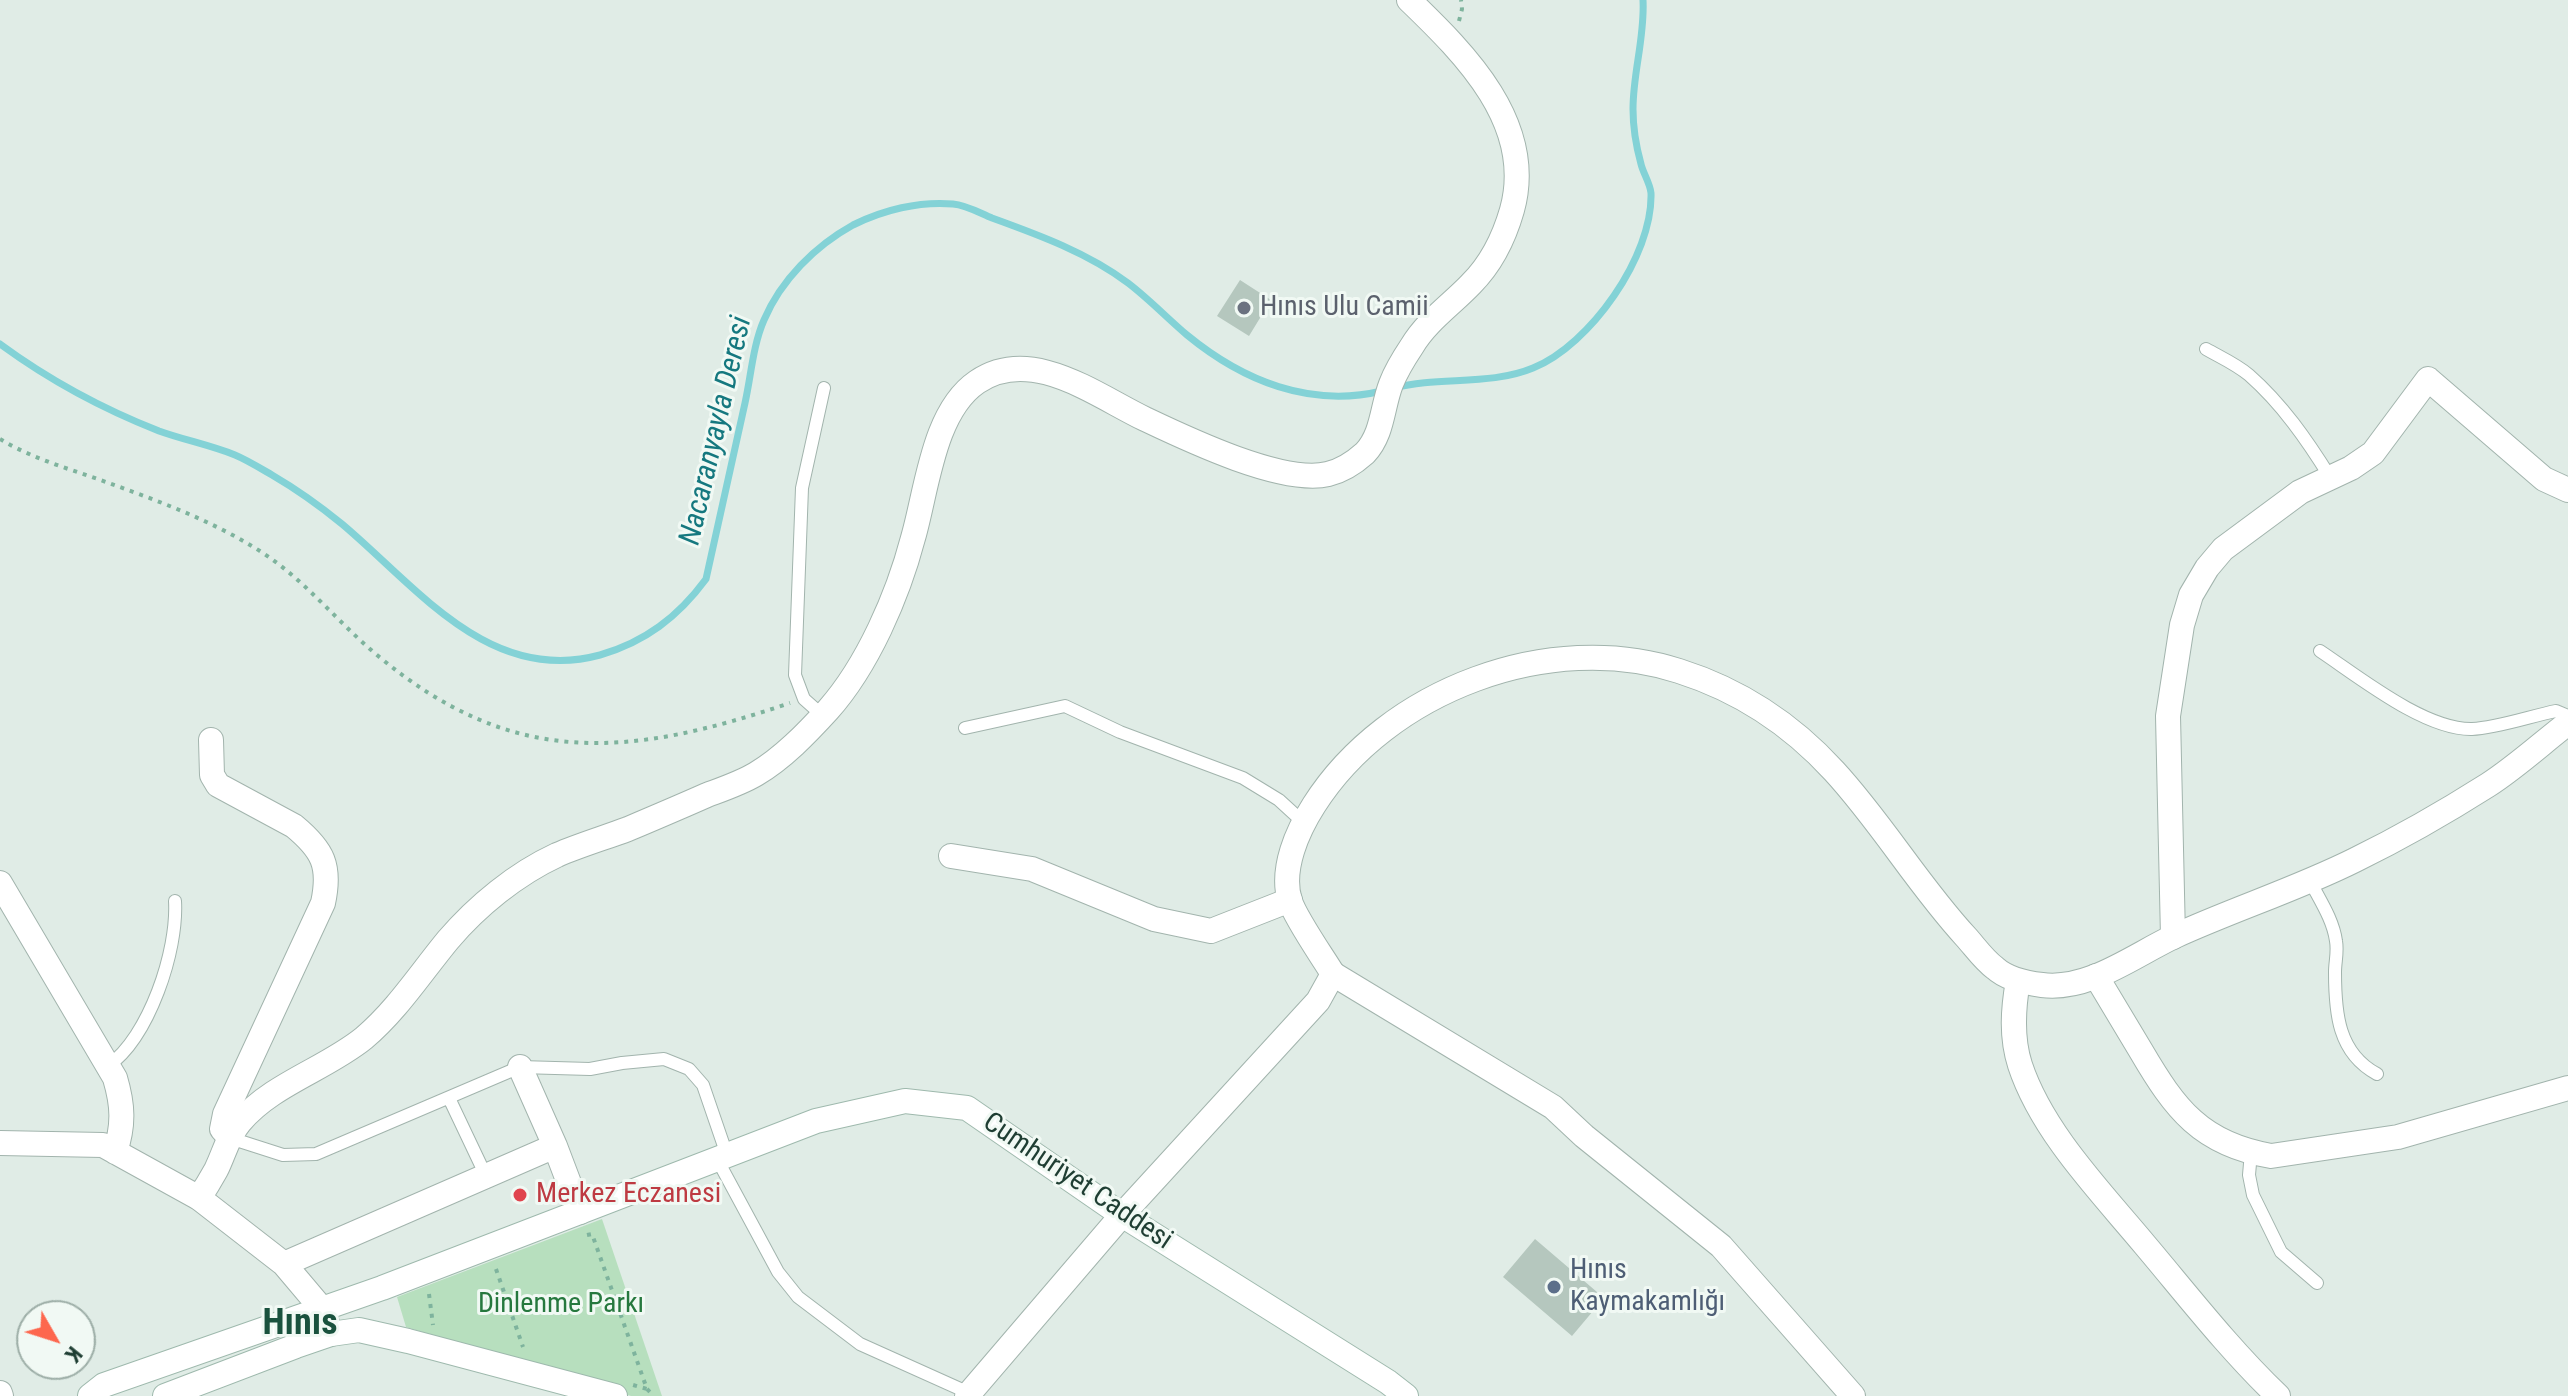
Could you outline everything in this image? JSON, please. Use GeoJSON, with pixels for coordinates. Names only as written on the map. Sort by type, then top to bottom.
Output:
{"type":"FeatureCollection","features":[{"type":"Feature","properties":{"kind":"street"},"geometry":{"type":"LineString","coordinates":[[199,1198],[230,1138],[245,1117],[273,1095],[359,1042],[382,1021],[476,909],[554,856],[628,829],[754,776],[779,758],[822,715],[855,675],[878,629],[913,541],[938,442],[951,408],[983,378],[1004,369],[1031,369],[1061,376],[1149,421],[1270,470],[1303,476],[1326,475],[1348,466],[1363,454],[1376,438],[1390,386],[1419,334],[1474,281],[1493,257],[1506,231],[1516,194],[1515,157],[1506,122],[1487,83],[1409,0]]}},
{"type":"Feature","properties":{"kind":"street"},"geometry":{"type":"LineString","coordinates":[[2173,937],[2168,716],[2182,625],[2191,595],[2223,549],[2300,492],[2351,468],[2373,453],[2428,379],[2544,479],[2568,490]]}},
{"type":"Feature","properties":{"kind":"street"},"geometry":{"type":"LineString","coordinates":[[1853,1396],[1721,1246],[1584,1136],[1553,1107],[1333,974],[1290,900],[1289,877],[1292,850],[1303,822],[1322,793],[1356,755],[1396,721],[1436,695],[1479,678],[1534,663],[1581,658],[1632,659],[1677,670],[1722,687],[1795,733],[1833,769],[1878,821],[1946,916],[1996,970],[2018,981],[2046,986],[2071,984],[2096,976],[2173,937],[2354,860],[2489,784],[2568,723]]}},
{"type":"Feature","properties":{"kind":"street"},"geometry":{"type":"LineString","coordinates":[[211,740],[212,775],[218,785],[294,826],[318,853],[328,878],[323,903],[225,1114],[222,1129],[230,1138]]}},
{"type":"Feature","properties":{"kind":"street"},"geometry":{"type":"LineString","coordinates":[[951,856],[1032,869],[1154,919],[1211,931],[1290,900]]}},
{"type":"Feature","properties":{"kind":"street"},"geometry":{"type":"LineString","coordinates":[[0,883],[115,1078],[121,1100],[121,1132],[115,1152]]}},
{"type":"Feature","properties":{"kind":"street"},"geometry":{"type":"LineString","coordinates":[[968,1395],[1122,1215],[1318,1001],[1333,974]]}},
{"type":"Feature","properties":{"kind":"street"},"geometry":{"type":"LineString","coordinates":[[2096,976],[2159,1082],[2182,1113],[2214,1137],[2251,1152],[2271,1156],[2398,1137],[2568,1088]]}},
{"type":"Feature","properties":{"kind":"street"},"geometry":{"type":"LineString","coordinates":[[2018,981],[2013,1016],[2016,1049],[2026,1079],[2043,1112],[2084,1173],[2221,1336],[2278,1396]]}},
{"type":"Feature","properties":{"kind":"street"},"geometry":{"type":"LineString","coordinates":[[520,1067],[580,1212]]}},
{"type":"Feature","properties":{"kind":"street","name":"Cumhuriyet Caddesi"},"geometry":{"type":"LineString","coordinates":[[90,1396],[104,1385],[322,1309],[816,1121],[905,1101],[967,1108],[1122,1215],[1406,1396]]}},
{"type":"Feature","properties":{"kind":"street"},"geometry":{"type":"LineString","coordinates":[[0,1143],[103,1145],[199,1198],[284,1264],[322,1309],[331,1334]]}},
{"type":"Feature","properties":{"kind":"street"},"geometry":{"type":"LineString","coordinates":[[284,1264],[555,1146]]}},
{"type":"Feature","properties":{"kind":"street"},"geometry":{"type":"LineString","coordinates":[[165,1396],[331,1334],[359,1330],[623,1390]]}},
{"type":"Feature","properties":{"kind":"lane"},"geometry":{"type":"LineString","coordinates":[[2206,349],[2246,373],[2268,393],[2310,445],[2330,477]]}},
{"type":"Feature","properties":{"kind":"lane"},"geometry":{"type":"LineString","coordinates":[[822,715],[804,699],[795,675],[802,488],[824,388]]}},
{"type":"Feature","properties":{"kind":"lane"},"geometry":{"type":"LineString","coordinates":[[2320,651],[2416,713],[2443,725],[2473,729],[2556,711],[2568,716]]}},
{"type":"Feature","properties":{"kind":"lane"},"geometry":{"type":"LineString","coordinates":[[965,728],[1065,706],[1120,732],[1243,778],[1279,800],[1303,822]]}},
{"type":"Feature","properties":{"kind":"lane"},"geometry":{"type":"LineString","coordinates":[[2309,879],[2330,918],[2336,939],[2340,1032],[2357,1061],[2377,1074]]}},
{"type":"Feature","properties":{"kind":"lane"},"geometry":{"type":"LineString","coordinates":[[108,1066],[123,1055],[161,985],[174,939],[175,901]]}},
{"type":"Feature","properties":{"kind":"lane"},"geometry":{"type":"LineString","coordinates":[[230,1138],[283,1155],[316,1154],[520,1067],[590,1069],[664,1059],[681,1064],[703,1085],[722,1157],[778,1272],[798,1297],[860,1344],[968,1395]]}},
{"type":"Feature","properties":{"kind":"lane"},"geometry":{"type":"LineString","coordinates":[[449,1098],[486,1176]]}},
{"type":"Feature","properties":{"kind":"lane"},"geometry":{"type":"LineString","coordinates":[[2251,1152],[2249,1175],[2253,1195],[2274,1238],[2289,1261],[2317,1283]]}},
{"type":"Feature","properties":{"kind":"path"},"geometry":{"type":"LineString","coordinates":[[0,439],[32,456],[167,505],[255,547],[314,593],[386,663],[460,711],[498,729],[550,742],[632,743],[720,725],[804,699]]}},
{"type":"Feature","properties":{"kind":"path"},"geometry":{"type":"LineString","coordinates":[[578,1238],[592,1234],[647,1389],[654,1396]]}},
{"type":"Feature","properties":{"kind":"path"},"geometry":{"type":"LineString","coordinates":[[495,1266],[527,1358]]}},
{"type":"Feature","properties":{"kind":"path"},"geometry":{"type":"LineString","coordinates":[[434,1328],[428,1294],[442,1288]]}},
{"type":"Feature","properties":{"kind":"path"},"geometry":{"type":"LineString","coordinates":[[623,1390],[647,1389]]}},
{"type":"Feature","properties":{"kind":"green space","name":"Dinlenme Parkı"},"geometry":{"type":"Polygon","coordinates":[[[602,1219],[662,1396],[631,1396],[406,1327],[397,1297],[602,1219]]]}},
{"type":"Feature","properties":{"kind":"building","name":"Hınıs Ulu Camii"},"geometry":{"type":"Polygon","coordinates":[[[1240,280],[1271,300],[1249,336],[1217,316],[1240,280]]]}},
{"type":"Feature","properties":{"kind":"building","name":"Hınıs Kaymakamlığı"},"geometry":{"type":"Polygon","coordinates":[[[1535,1239],[1604,1298],[1572,1336],[1503,1277],[1535,1239]]]}},
{"type":"Feature","properties":{"kind":"waterway","name":"Nacaranyayla Deresi"},"geometry":{"type":"LineString","coordinates":[[1394,388],[1499,377],[1533,368],[1576,340],[1614,296],[1630,270],[1649,218],[1651,193],[1638,150],[1633,116],[1643,0]]}},
{"type":"Feature","properties":{"kind":"waterway","name":"Nacaranyayla Deresi"},"geometry":{"type":"LineString","coordinates":[[0,344],[57,382],[117,413],[254,464],[334,517],[457,624],[489,643],[523,656],[560,661],[600,655],[632,643],[672,616],[706,579],[755,350],[771,305],[801,265],[825,243],[876,215],[927,204],[953,204],[968,208],[1045,238],[1113,272],[1187,335],[1231,366],[1254,377],[1278,387],[1329,396],[1382,391]]}},
{"type":"Feature","properties":{"kind":"place","name":"Hınıs Ulu Camii"},"geometry":{"type":"Point","coordinates":[1244,308]}},
{"type":"Feature","properties":{"kind":"place","name":"Merkez Eczanesi"},"geometry":{"type":"Point","coordinates":[520,1195]}},
{"type":"Feature","properties":{"kind":"place","name":"Hınıs Kaymakamlığı"},"geometry":{"type":"Point","coordinates":[1554,1287]}},
{"type":"Feature","properties":{"kind":"district","name":"Hınıs"},"geometry":{"type":"Point","coordinates":[300,1325]}}]}
